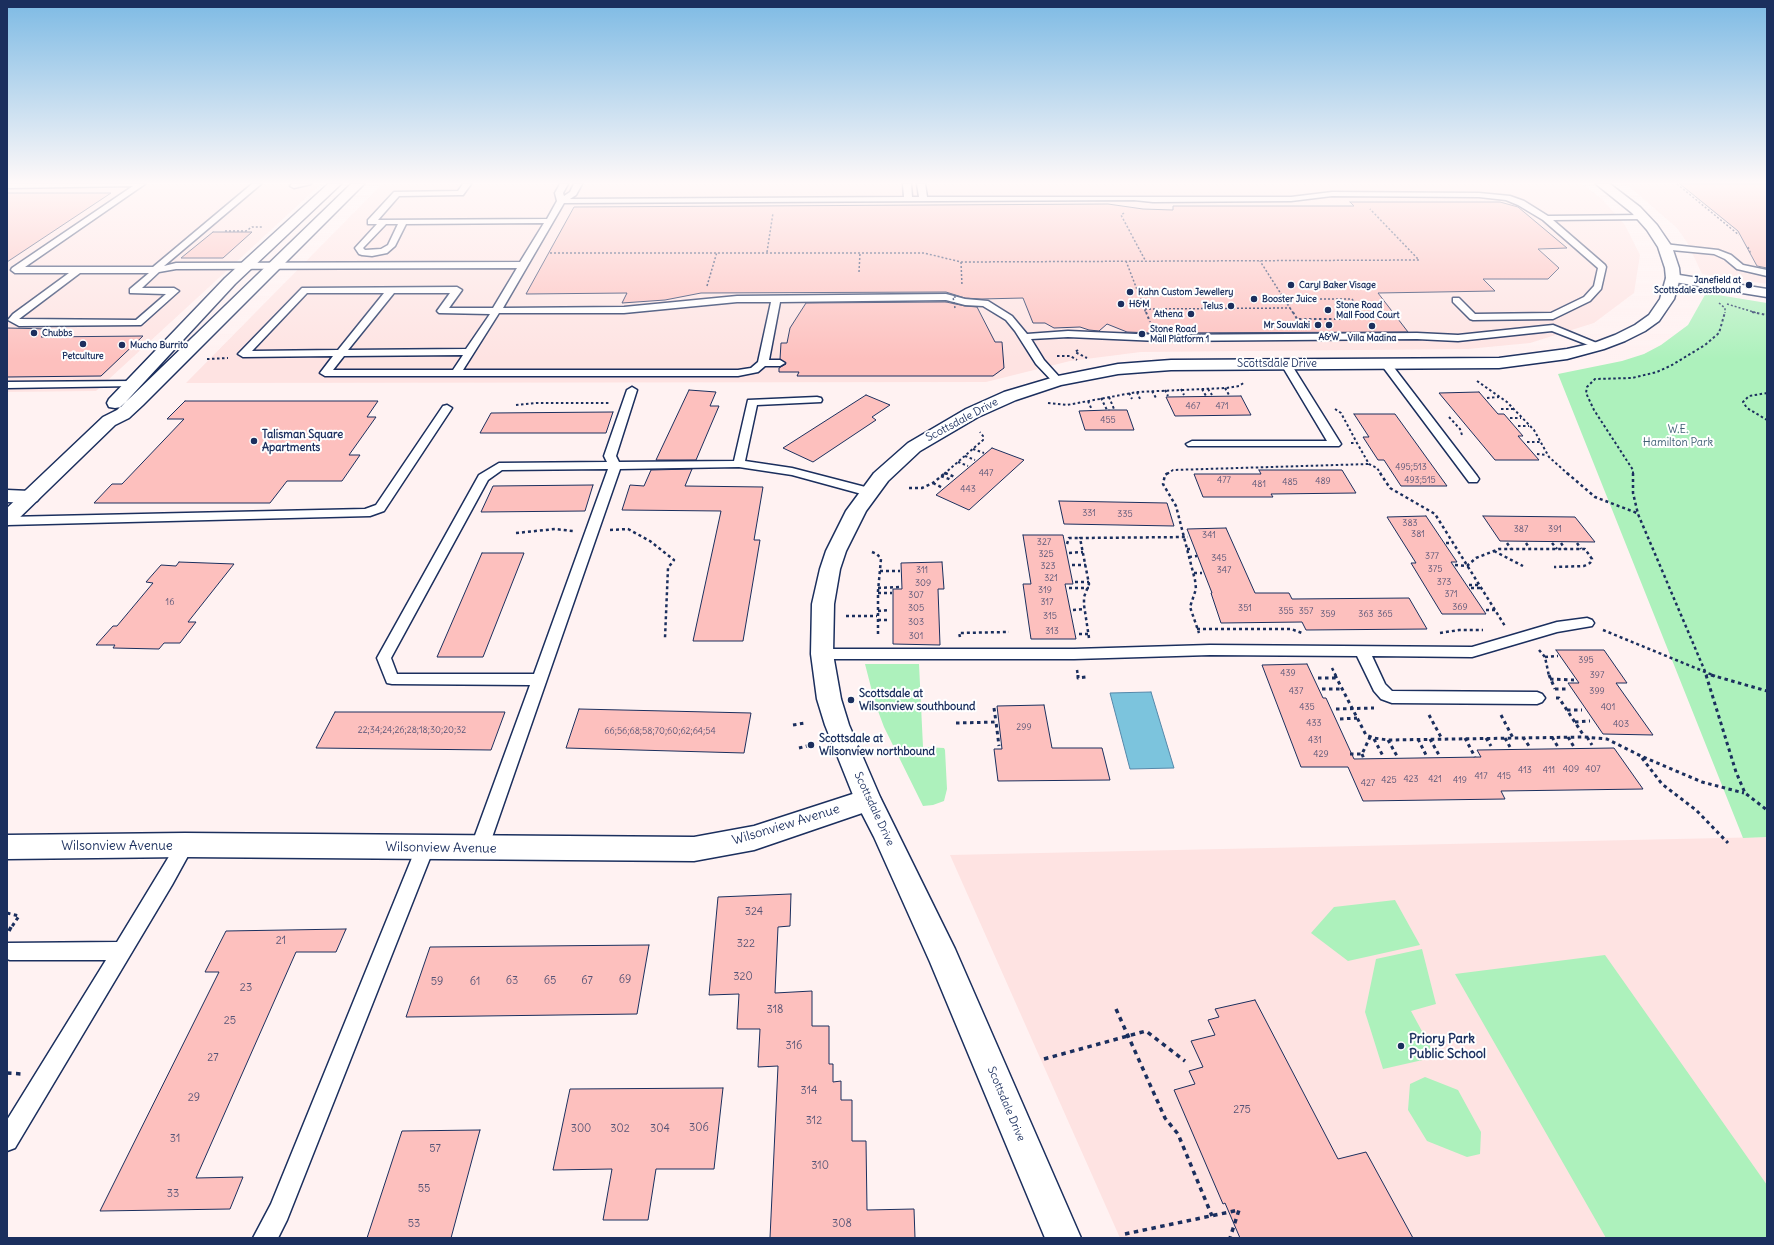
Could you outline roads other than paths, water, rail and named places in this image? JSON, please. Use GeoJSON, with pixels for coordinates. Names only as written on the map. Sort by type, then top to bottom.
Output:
{"type":"FeatureCollection","features":[{"type":"Feature","properties":{"kind":"street"},"geometry":{"type":"LineString","coordinates":[[109,421],[107,411],[242,270],[272,242]]}},
{"type":"Feature","properties":{"kind":"street"},"geometry":{"type":"LineString","coordinates":[[7,520],[109,421],[123,414],[299,242]]}},
{"type":"Feature","properties":{"kind":"street","name":"Scottsdale Drive"},"geometry":{"type":"LineString","coordinates":[[1063,1238],[944,959],[886,834],[868,800],[836,725],[825,680],[822,654],[822,616],[826,588],[836,551],[856,511],[881,476],[914,447],[950,424],[1010,396],[1058,381],[1118,369],[1163,366],[1507,362],[1567,354],[1600,346],[1640,328],[1654,318],[1667,299],[1673,278],[1672,268],[1661,242]]}},
{"type":"Feature","properties":{"kind":"street"},"geometry":{"type":"LineString","coordinates":[[1673,278],[1767,293]]}},
{"type":"Feature","properties":{"kind":"street"},"geometry":{"type":"LineString","coordinates":[[7,496],[30,497]]}},
{"type":"Feature","properties":{"kind":"street","name":"Wilsonview Avenue"},"geometry":{"type":"LineString","coordinates":[[7,846],[185,845],[478,849],[694,849],[754,838],[868,800]]}},
{"type":"Feature","properties":{"kind":"lane"},"geometry":{"type":"LineString","coordinates":[[7,276],[11,270],[53,242]]}},
{"type":"Feature","properties":{"kind":"lane"},"geometry":{"type":"LineString","coordinates":[[78,270],[16,316],[13,320],[19,323],[138,323],[174,290],[133,291],[187,242]]}},
{"type":"Feature","properties":{"kind":"lane"},"geometry":{"type":"LineString","coordinates":[[365,242],[359,248],[362,252],[372,253],[384,251],[391,246],[393,242]]}},
{"type":"Feature","properties":{"kind":"lane"},"geometry":{"type":"LineString","coordinates":[[456,373],[496,311],[536,242]]}},
{"type":"Feature","properties":{"kind":"lane"},"geometry":{"type":"LineString","coordinates":[[1456,300],[1473,317],[1553,316],[1587,299],[1598,287],[1602,267],[1574,242]]}},
{"type":"Feature","properties":{"kind":"lane"},"geometry":{"type":"LineString","coordinates":[[1664,247],[1721,254],[1728,257],[1732,262],[1740,267],[1767,273]]}},
{"type":"Feature","properties":{"kind":"lane"},"geometry":{"type":"LineString","coordinates":[[11,270],[156,270],[176,266],[242,270],[271,270]]}},
{"type":"Feature","properties":{"kind":"lane"},"geometry":{"type":"LineString","coordinates":[[156,270],[164,274],[242,270],[520,269]]}},
{"type":"Feature","properties":{"kind":"lane"},"geometry":{"type":"LineString","coordinates":[[469,352],[243,354],[305,290],[457,290],[442,311],[624,310],[737,299],[946,297],[965,302],[985,303],[1009,318],[1024,337],[1040,362],[1058,381]]}},
{"type":"Feature","properties":{"kind":"lane"},"geometry":{"type":"LineString","coordinates":[[391,290],[325,373],[738,373],[754,370],[763,363],[780,363]]}},
{"type":"Feature","properties":{"kind":"lane"},"geometry":{"type":"LineString","coordinates":[[763,363],[776,299]]}},
{"type":"Feature","properties":{"kind":"lane"},"geometry":{"type":"LineString","coordinates":[[1553,316],[1553,328]]}},
{"type":"Feature","properties":{"kind":"lane"},"geometry":{"type":"LineString","coordinates":[[1024,337],[1068,334],[1159,338],[1417,336],[1458,338],[1553,328],[1600,346]]}},
{"type":"Feature","properties":{"kind":"lane"},"geometry":{"type":"LineString","coordinates":[[1385,363],[1473,479]]}},
{"type":"Feature","properties":{"kind":"lane"},"geometry":{"type":"LineString","coordinates":[[1192,444],[1335,444],[1286,364]]}},
{"type":"Feature","properties":{"kind":"lane"},"geometry":{"type":"LineString","coordinates":[[7,385],[133,384]]}},
{"type":"Feature","properties":{"kind":"lane"},"geometry":{"type":"LineString","coordinates":[[478,849],[616,467],[610,456],[632,390]]}},
{"type":"Feature","properties":{"kind":"lane"},"geometry":{"type":"LineString","coordinates":[[739,464],[752,402],[817,400]]}},
{"type":"Feature","properties":{"kind":"lane"},"geometry":{"type":"LineString","coordinates":[[7,520],[366,513],[380,508],[446,408]]}},
{"type":"Feature","properties":{"kind":"lane"},"geometry":{"type":"LineString","coordinates":[[540,680],[392,679],[384,658],[483,478],[499,467],[616,467],[739,464],[792,472],[869,492]]}},
{"type":"Feature","properties":{"kind":"lane"},"geometry":{"type":"LineString","coordinates":[[822,654],[1092,654],[1205,650],[1472,652],[1556,627],[1587,623]]}},
{"type":"Feature","properties":{"kind":"lane"},"geometry":{"type":"LineString","coordinates":[[1362,651],[1379,687],[1386,695],[1398,698],[1537,698]]}},
{"type":"Feature","properties":{"kind":"lane"},"geometry":{"type":"LineString","coordinates":[[7,1140],[166,879],[185,845]]}},
{"type":"Feature","properties":{"kind":"lane"},"geometry":{"type":"LineString","coordinates":[[265,1238],[279,1212],[425,848]]}},
{"type":"Feature","properties":{"kind":"lane"},"geometry":{"type":"LineString","coordinates":[[8,942],[122,951]]}},
{"type":"Feature","properties":{"kind":"water"},"geometry":{"type":"Polygon","coordinates":[[[1151,692],[1174,768],[1130,769],[1110,693],[1151,692]]]}},
{"type":"Feature","properties":{"kind":"place","name":"Caryl Baker Visage"},"geometry":{"type":"Point","coordinates":[1291,285]}},
{"type":"Feature","properties":{"kind":"place","name":"Janefield at Scottsdale eastbound"},"geometry":{"type":"Point","coordinates":[1749,285]}},
{"type":"Feature","properties":{"kind":"place","name":"Kahn Custom Jewellery"},"geometry":{"type":"Point","coordinates":[1130,292]}},
{"type":"Feature","properties":{"kind":"place","name":"Booster Juice"},"geometry":{"type":"Point","coordinates":[1254,299]}},
{"type":"Feature","properties":{"kind":"place","name":"H&M"},"geometry":{"type":"Point","coordinates":[1121,304]}},
{"type":"Feature","properties":{"kind":"place","name":"Telus"},"geometry":{"type":"Point","coordinates":[1231,306]}},
{"type":"Feature","properties":{"kind":"place","name":"Stone Road Mall Food Court"},"geometry":{"type":"Point","coordinates":[1328,310]}},
{"type":"Feature","properties":{"kind":"place","name":"Athena"},"geometry":{"type":"Point","coordinates":[1191,314]}},
{"type":"Feature","properties":{"kind":"place","name":"Mr Souvlaki"},"geometry":{"type":"Point","coordinates":[1318,325]}},
{"type":"Feature","properties":{"kind":"place","name":"A&W"},"geometry":{"type":"Point","coordinates":[1329,325]}},
{"type":"Feature","properties":{"kind":"place","name":"Villa Madina"},"geometry":{"type":"Point","coordinates":[1372,326]}},
{"type":"Feature","properties":{"kind":"place","name":"Chubbs"},"geometry":{"type":"Point","coordinates":[34,333]}},
{"type":"Feature","properties":{"kind":"place","name":"Stone Road Mall Platform 1"},"geometry":{"type":"Point","coordinates":[1142,334]}},
{"type":"Feature","properties":{"kind":"place","name":"Petculture"},"geometry":{"type":"Point","coordinates":[83,344]}},
{"type":"Feature","properties":{"kind":"place","name":"Mucho Burrito"},"geometry":{"type":"Point","coordinates":[122,345]}},
{"type":"Feature","properties":{"kind":"place","name":"Talisman Square Apartments"},"geometry":{"type":"Point","coordinates":[254,441]}},
{"type":"Feature","properties":{"kind":"place","name":"Scottsdale at Wilsonview southbound"},"geometry":{"type":"Point","coordinates":[851,700]}},
{"type":"Feature","properties":{"kind":"place","name":"Scottsdale at Wilsonview northbound"},"geometry":{"type":"Point","coordinates":[811,745]}},
{"type":"Feature","properties":{"kind":"place","name":"Priory Park Public School"},"geometry":{"type":"Point","coordinates":[1401,1046]}},
{"type":"Feature","properties":{"kind":"park label","name":"W.E. Hamilton Park"},"geometry":{"type":"Point","coordinates":[1678,436]}}]}
